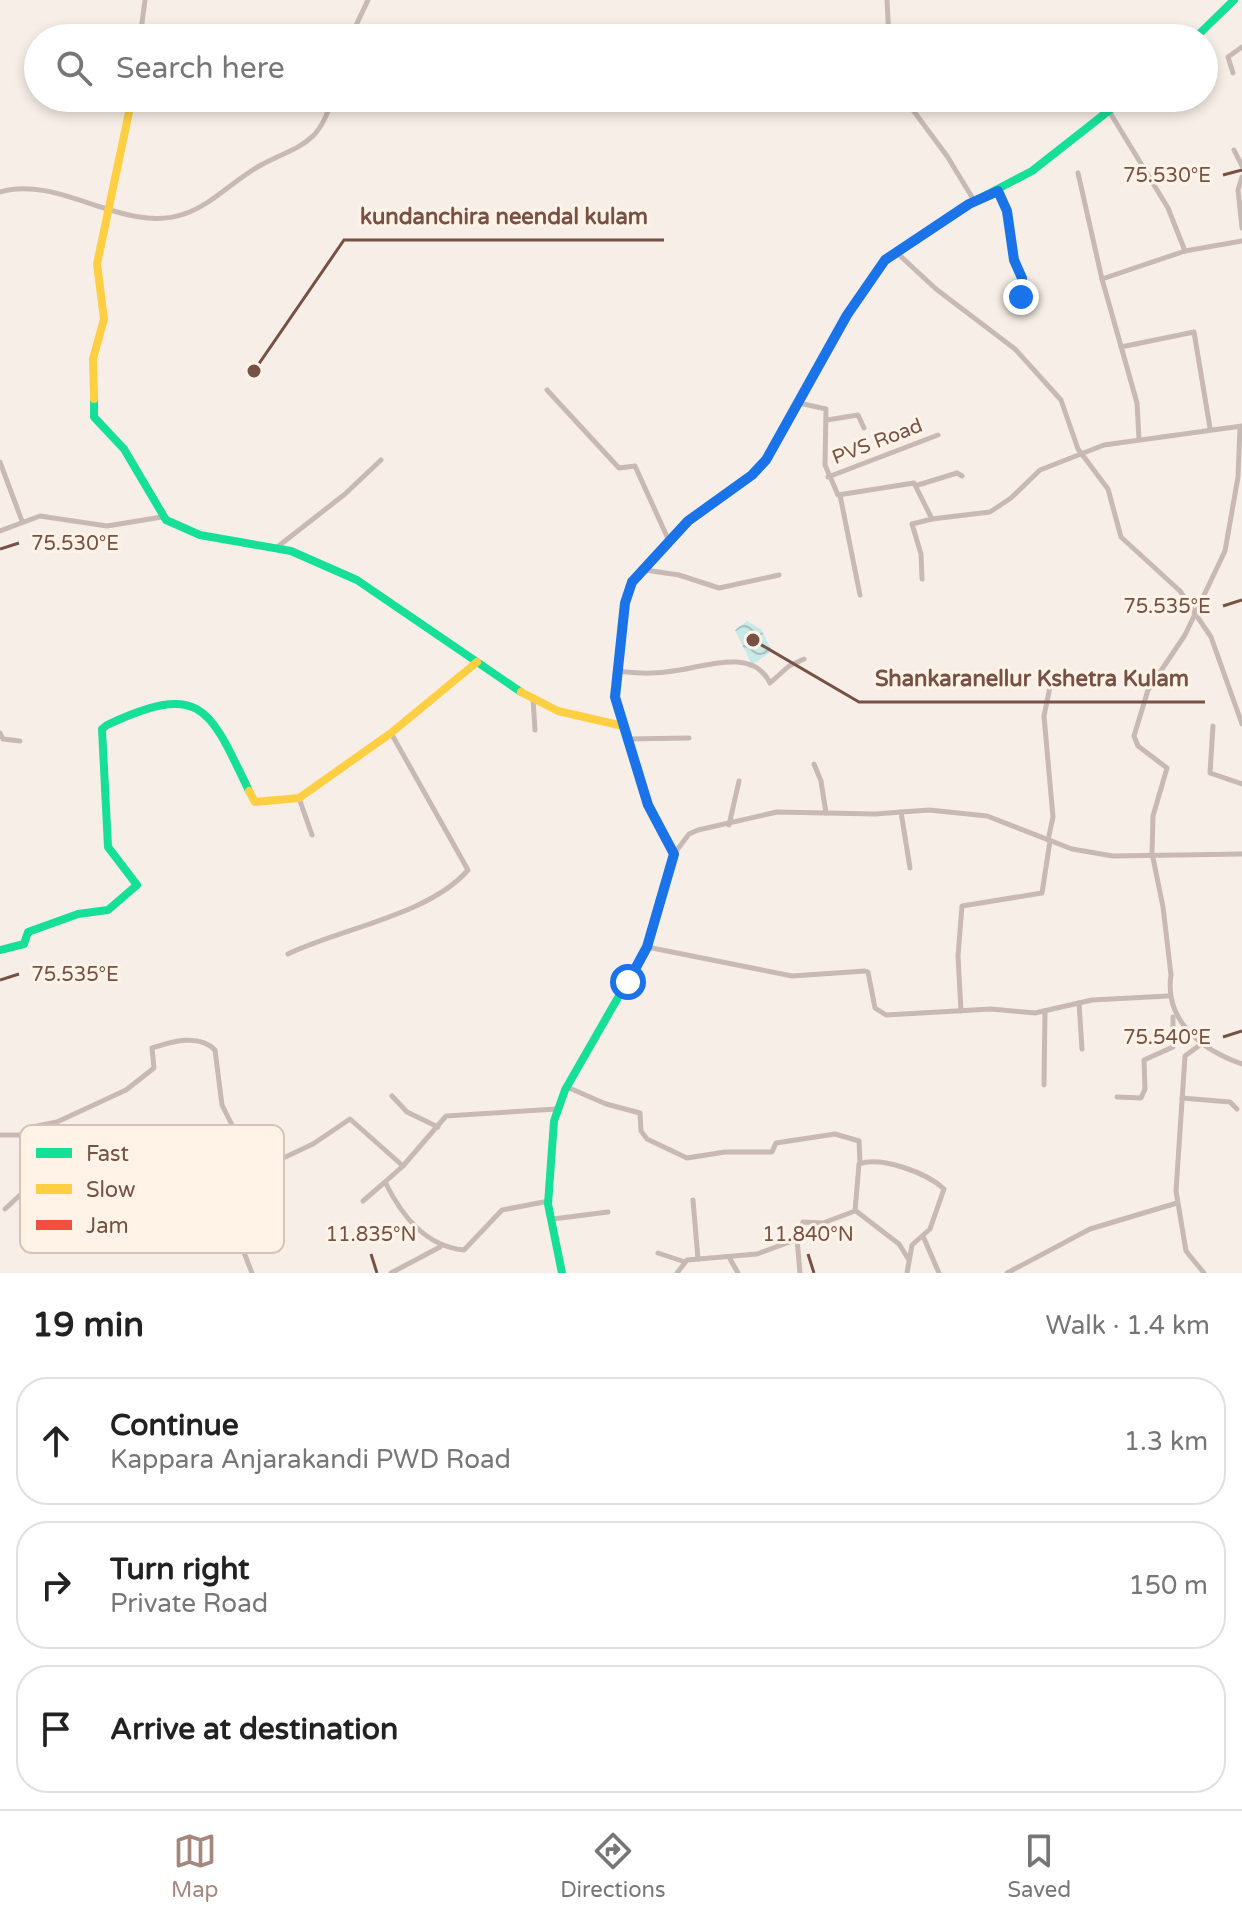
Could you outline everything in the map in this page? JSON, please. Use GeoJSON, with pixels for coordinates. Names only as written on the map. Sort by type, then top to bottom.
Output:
{"type":"FeatureCollection","features":[{"type":"Feature","properties":{"kind":"street"},"geometry":{"type":"LineString","coordinates":[[142,24],[145,0]]}},
{"type":"Feature","properties":{"kind":"street"},"geometry":{"type":"LineString","coordinates":[[357,24],[368,0]]}},
{"type":"Feature","properties":{"kind":"street"},"geometry":{"type":"LineString","coordinates":[[887,0],[888,24]]}},
{"type":"Feature","properties":{"kind":"street"},"geometry":{"type":"LineString","coordinates":[[1209,24],[1234,0]]}},
{"type":"Feature","properties":{"kind":"street"},"geometry":{"type":"LineString","coordinates":[[1233,73],[1228,57],[1242,47]]}},
{"type":"Feature","properties":{"kind":"street"},"geometry":{"type":"LineString","coordinates":[[129,112],[97,264],[104,319],[93,359],[94,417],[124,449],[163,517],[200,535],[291,551],[357,580],[533,698],[558,711],[623,726]]}},
{"type":"Feature","properties":{"kind":"street"},"geometry":{"type":"LineString","coordinates":[[0,192],[11,189],[44,190],[110,207],[135,218],[185,214],[261,166],[309,144],[329,112]]}},
{"type":"Feature","properties":{"kind":"street"},"geometry":{"type":"LineString","coordinates":[[914,112],[947,156],[975,202]]}},
{"type":"Feature","properties":{"kind":"street"},"geometry":{"type":"LineString","coordinates":[[674,854],[648,805],[615,697],[625,603],[632,582],[688,521],[752,475],[766,460],[847,315],[885,260],[975,202],[1032,171],[1108,112]]}},
{"type":"Feature","properties":{"kind":"street"},"geometry":{"type":"LineString","coordinates":[[1110,112],[1168,208],[1185,251]]}},
{"type":"Feature","properties":{"kind":"street"},"geometry":{"type":"LineString","coordinates":[[1234,150],[1242,166]]}},
{"type":"Feature","properties":{"kind":"street"},"geometry":{"type":"LineString","coordinates":[[1078,173],[1102,279],[1137,403],[1139,439]]}},
{"type":"Feature","properties":{"kind":"street"},"geometry":{"type":"LineString","coordinates":[[1242,177],[1238,190],[1242,228]]}},
{"type":"Feature","properties":{"kind":"street"},"geometry":{"type":"LineString","coordinates":[[998,191],[1007,211],[1014,260],[1022,278],[1019,301]]}},
{"type":"Feature","properties":{"kind":"street"},"geometry":{"type":"LineString","coordinates":[[1102,279],[1185,251],[1242,240]]}},
{"type":"Feature","properties":{"kind":"street"},"geometry":{"type":"LineString","coordinates":[[896,252],[936,289],[1015,349],[1061,400],[1081,454],[1108,489],[1121,537],[1180,591],[1211,637],[1242,724]]}},
{"type":"Feature","properties":{"kind":"street"},"geometry":{"type":"LineString","coordinates":[[1121,347],[1194,332],[1198,339],[1210,428]]}},
{"type":"Feature","properties":{"kind":"street"},"geometry":{"type":"LineString","coordinates":[[547,390],[619,468],[635,466],[669,541]]}},
{"type":"Feature","properties":{"kind":"street"},"geometry":{"type":"LineString","coordinates":[[799,403],[826,409],[824,452],[828,477],[840,495],[918,485],[957,473],[962,476]]}},
{"type":"Feature","properties":{"kind":"street","name":"PVS Road"},"geometry":{"type":"LineString","coordinates":[[827,420],[858,415],[864,428]]}},
{"type":"Feature","properties":{"kind":"street"},"geometry":{"type":"LineString","coordinates":[[922,579],[921,554],[912,524],[990,512],[1011,498],[1040,470],[1104,445],[1241,426],[1238,495],[1225,551],[1181,643],[1148,690],[1134,736],[1138,746],[1167,768],[1153,816],[1152,853],[1163,907],[1171,975],[1168,996],[1176,1020],[1204,1042],[1242,1064]]}},
{"type":"Feature","properties":{"kind":"street","name":"PVS Road"},"geometry":{"type":"LineString","coordinates":[[828,477],[938,435]]}},
{"type":"Feature","properties":{"kind":"street"},"geometry":{"type":"LineString","coordinates":[[276,549],[345,494],[381,460]]}},
{"type":"Feature","properties":{"kind":"street"},"geometry":{"type":"LineString","coordinates":[[0,462],[15,492],[22,521]]}},
{"type":"Feature","properties":{"kind":"street"},"geometry":{"type":"LineString","coordinates":[[918,485],[932,519]]}},
{"type":"Feature","properties":{"kind":"street","name":"PVS Road"},"geometry":{"type":"LineString","coordinates":[[840,495],[860,595]]}},
{"type":"Feature","properties":{"kind":"street"},"geometry":{"type":"LineString","coordinates":[[0,531],[40,516],[107,526],[163,517]]}},
{"type":"Feature","properties":{"kind":"street"},"geometry":{"type":"LineString","coordinates":[[645,570],[679,575],[719,588],[779,575]]}},
{"type":"Feature","properties":{"kind":"street"},"geometry":{"type":"LineString","coordinates":[[616,671],[678,671],[739,661],[761,669],[770,683],[789,666],[804,659]]}},
{"type":"Feature","properties":{"kind":"street"},"geometry":{"type":"LineString","coordinates":[[0,950],[24,944],[28,932],[71,916],[108,910],[137,885],[108,847],[102,757],[102,729],[107,725],[165,702],[180,702],[203,715],[223,737],[255,802],[299,798],[391,733],[477,662]]}},
{"type":"Feature","properties":{"kind":"street"},"geometry":{"type":"LineString","coordinates":[[961,1011],[958,956],[962,906],[1044,890],[1053,817],[1044,716],[1051,682]]}},
{"type":"Feature","properties":{"kind":"street"},"geometry":{"type":"LineString","coordinates":[[533,698],[535,730]]}},
{"type":"Feature","properties":{"kind":"street"},"geometry":{"type":"LineString","coordinates":[[1213,726],[1210,773],[1242,784]]}},
{"type":"Feature","properties":{"kind":"street"},"geometry":{"type":"LineString","coordinates":[[0,733],[3,739],[20,741]]}},
{"type":"Feature","properties":{"kind":"street"},"geometry":{"type":"LineString","coordinates":[[288,954],[322,938],[414,906],[468,870],[391,733]]}},
{"type":"Feature","properties":{"kind":"street"},"geometry":{"type":"LineString","coordinates":[[627,739],[689,738]]}},
{"type":"Feature","properties":{"kind":"street"},"geometry":{"type":"LineString","coordinates":[[814,764],[821,781],[826,813]]}},
{"type":"Feature","properties":{"kind":"street"},"geometry":{"type":"LineString","coordinates":[[729,825],[739,781]]}},
{"type":"Feature","properties":{"kind":"street"},"geometry":{"type":"LineString","coordinates":[[299,798],[312,835]]}},
{"type":"Feature","properties":{"kind":"street"},"geometry":{"type":"LineString","coordinates":[[562,1273],[549,1201],[557,1109],[647,947],[674,854],[689,834],[777,812],[929,810],[987,816],[1072,849],[1113,856],[1242,854]]}},
{"type":"Feature","properties":{"kind":"street"},"geometry":{"type":"LineString","coordinates":[[901,812],[910,868]]}},
{"type":"Feature","properties":{"kind":"street"},"geometry":{"type":"LineString","coordinates":[[647,947],[792,976],[865,971],[868,972],[878,1013],[918,1015],[961,1011],[1045,1011],[1079,1003],[1168,996]]}},
{"type":"Feature","properties":{"kind":"street"},"geometry":{"type":"LineString","coordinates":[[1079,1003],[1082,1049]]}},
{"type":"Feature","properties":{"kind":"street"},"geometry":{"type":"LineString","coordinates":[[1044,1085],[1045,1011]]}},
{"type":"Feature","properties":{"kind":"street"},"geometry":{"type":"LineString","coordinates":[[1117,1097],[1141,1098],[1145,1089],[1144,1060],[1173,1047],[1174,1014]]}},
{"type":"Feature","properties":{"kind":"street"},"geometry":{"type":"LineString","coordinates":[[47,1125],[126,1090],[154,1068],[152,1048],[177,1041],[199,1042],[215,1050],[222,1105],[232,1125]]}},
{"type":"Feature","properties":{"kind":"street"},"geometry":{"type":"LineString","coordinates":[[1204,1042],[1185,1056],[1177,1203],[1186,1251],[1204,1273]]}},
{"type":"Feature","properties":{"kind":"street"},"geometry":{"type":"LineString","coordinates":[[567,1087],[606,1104],[634,1109],[640,1113],[641,1131],[647,1139],[687,1158],[725,1152],[772,1152],[776,1143],[841,1134],[859,1141],[856,1211]]}},
{"type":"Feature","properties":{"kind":"street"},"geometry":{"type":"LineString","coordinates":[[392,1096],[407,1112],[438,1127]]}},
{"type":"Feature","properties":{"kind":"street"},"geometry":{"type":"LineString","coordinates":[[1182,1098],[1230,1102],[1237,1109]]}},
{"type":"Feature","properties":{"kind":"street"},"geometry":{"type":"LineString","coordinates":[[363,1201],[403,1166],[446,1116],[459,1112],[557,1109]]}},
{"type":"Feature","properties":{"kind":"street"},"geometry":{"type":"LineString","coordinates":[[284,1158],[313,1144],[350,1119],[403,1166]]}},
{"type":"Feature","properties":{"kind":"street"},"geometry":{"type":"LineString","coordinates":[[860,1163],[888,1164],[943,1187],[944,1193],[930,1229],[914,1241],[907,1273]]}},
{"type":"Feature","properties":{"kind":"street"},"geometry":{"type":"LineString","coordinates":[[385,1182],[401,1214],[440,1247],[464,1250],[502,1210],[549,1201]]}},
{"type":"Feature","properties":{"kind":"street"},"geometry":{"type":"LineString","coordinates":[[5,1209],[20,1195]]}},
{"type":"Feature","properties":{"kind":"street"},"geometry":{"type":"LineString","coordinates":[[693,1200],[698,1259]]}},
{"type":"Feature","properties":{"kind":"street"},"geometry":{"type":"LineString","coordinates":[[1007,1273],[1090,1229],[1177,1203]]}},
{"type":"Feature","properties":{"kind":"street"},"geometry":{"type":"LineString","coordinates":[[800,1273],[797,1238],[803,1222],[828,1222],[856,1211]]}},
{"type":"Feature","properties":{"kind":"street"},"geometry":{"type":"LineString","coordinates":[[856,1211],[896,1241],[909,1260]]}},
{"type":"Feature","properties":{"kind":"street"},"geometry":{"type":"LineString","coordinates":[[553,1219],[608,1212]]}},
{"type":"Feature","properties":{"kind":"street"},"geometry":{"type":"LineString","coordinates":[[923,1235],[939,1273]]}},
{"type":"Feature","properties":{"kind":"street"},"geometry":{"type":"LineString","coordinates":[[658,1253],[685,1262],[757,1254],[797,1238]]}},
{"type":"Feature","properties":{"kind":"street"},"geometry":{"type":"LineString","coordinates":[[391,1273],[440,1247]]}},
{"type":"Feature","properties":{"kind":"street"},"geometry":{"type":"LineString","coordinates":[[245,1253],[252,1273]]}},
{"type":"Feature","properties":{"kind":"street"},"geometry":{"type":"LineString","coordinates":[[729,1257],[738,1273]]}},
{"type":"Feature","properties":{"kind":"street"},"geometry":{"type":"LineString","coordinates":[[677,1273],[685,1262]]}},
{"type":"Feature","properties":{"kind":"water"},"geometry":{"type":"Polygon","coordinates":[[[747,621],[761,629],[772,651],[752,665],[735,630],[747,621]]]}},
{"type":"Feature","properties":{"kind":"traffic: fast"},"geometry":{"type":"LineString","coordinates":[[1209,24],[1234,0]]}},
{"type":"Feature","properties":{"kind":"traffic: fast"},"geometry":{"type":"LineString","coordinates":[[807,387],[847,315],[885,260],[969,204],[1032,171],[1107,112]]}},
{"type":"Feature","properties":{"kind":"traffic: fast"},"geometry":{"type":"LineString","coordinates":[[94,399],[94,417],[124,449],[166,520],[200,535],[291,551],[357,580],[521,692]]}},
{"type":"Feature","properties":{"kind":"traffic: fast"},"geometry":{"type":"LineString","coordinates":[[0,950],[24,944],[28,932],[78,914],[108,910],[137,885],[108,847],[102,729],[107,725],[163,705],[183,704],[198,710],[223,739],[249,791]]}},
{"type":"Feature","properties":{"kind":"traffic: fast"},"geometry":{"type":"LineString","coordinates":[[562,1273],[548,1204],[554,1121],[565,1090],[647,947],[674,854],[648,805],[620,714]]}},
{"type":"Feature","properties":{"kind":"traffic: slow"},"geometry":{"type":"LineString","coordinates":[[94,399],[93,359],[104,319],[97,264],[129,112]]}},
{"type":"Feature","properties":{"kind":"traffic: slow"},"geometry":{"type":"LineString","coordinates":[[249,791],[255,802],[299,798],[391,733],[477,662]]}},
{"type":"Feature","properties":{"kind":"traffic: slow"},"geometry":{"type":"LineString","coordinates":[[521,692],[558,711],[623,726]]}},
{"type":"Feature","properties":{"kind":"traffic: jam"},"geometry":{"type":"LineString","coordinates":[[620,714],[615,697],[625,603],[632,582],[688,521],[752,475],[766,460],[807,387]]}},
{"type":"Feature","properties":{"kind":"place","name":"kundanchira neendal kulam"},"geometry":{"type":"Point","coordinates":[254,371]}},
{"type":"Feature","properties":{"kind":"place","name":"Shankaranellur Kshetra Kulam"},"geometry":{"type":"Point","coordinates":[753,640]}},
{"type":"Feature","properties":{"kind":"route"},"geometry":{"type":"LineString","coordinates":[[628,982],[647,947],[674,854],[648,805],[615,697],[625,603],[632,582],[688,521],[719,495],[752,475],[766,460],[847,315],[885,260],[969,204],[998,191],[1007,211],[1014,260],[1021,272],[1021,297]]}}]}
